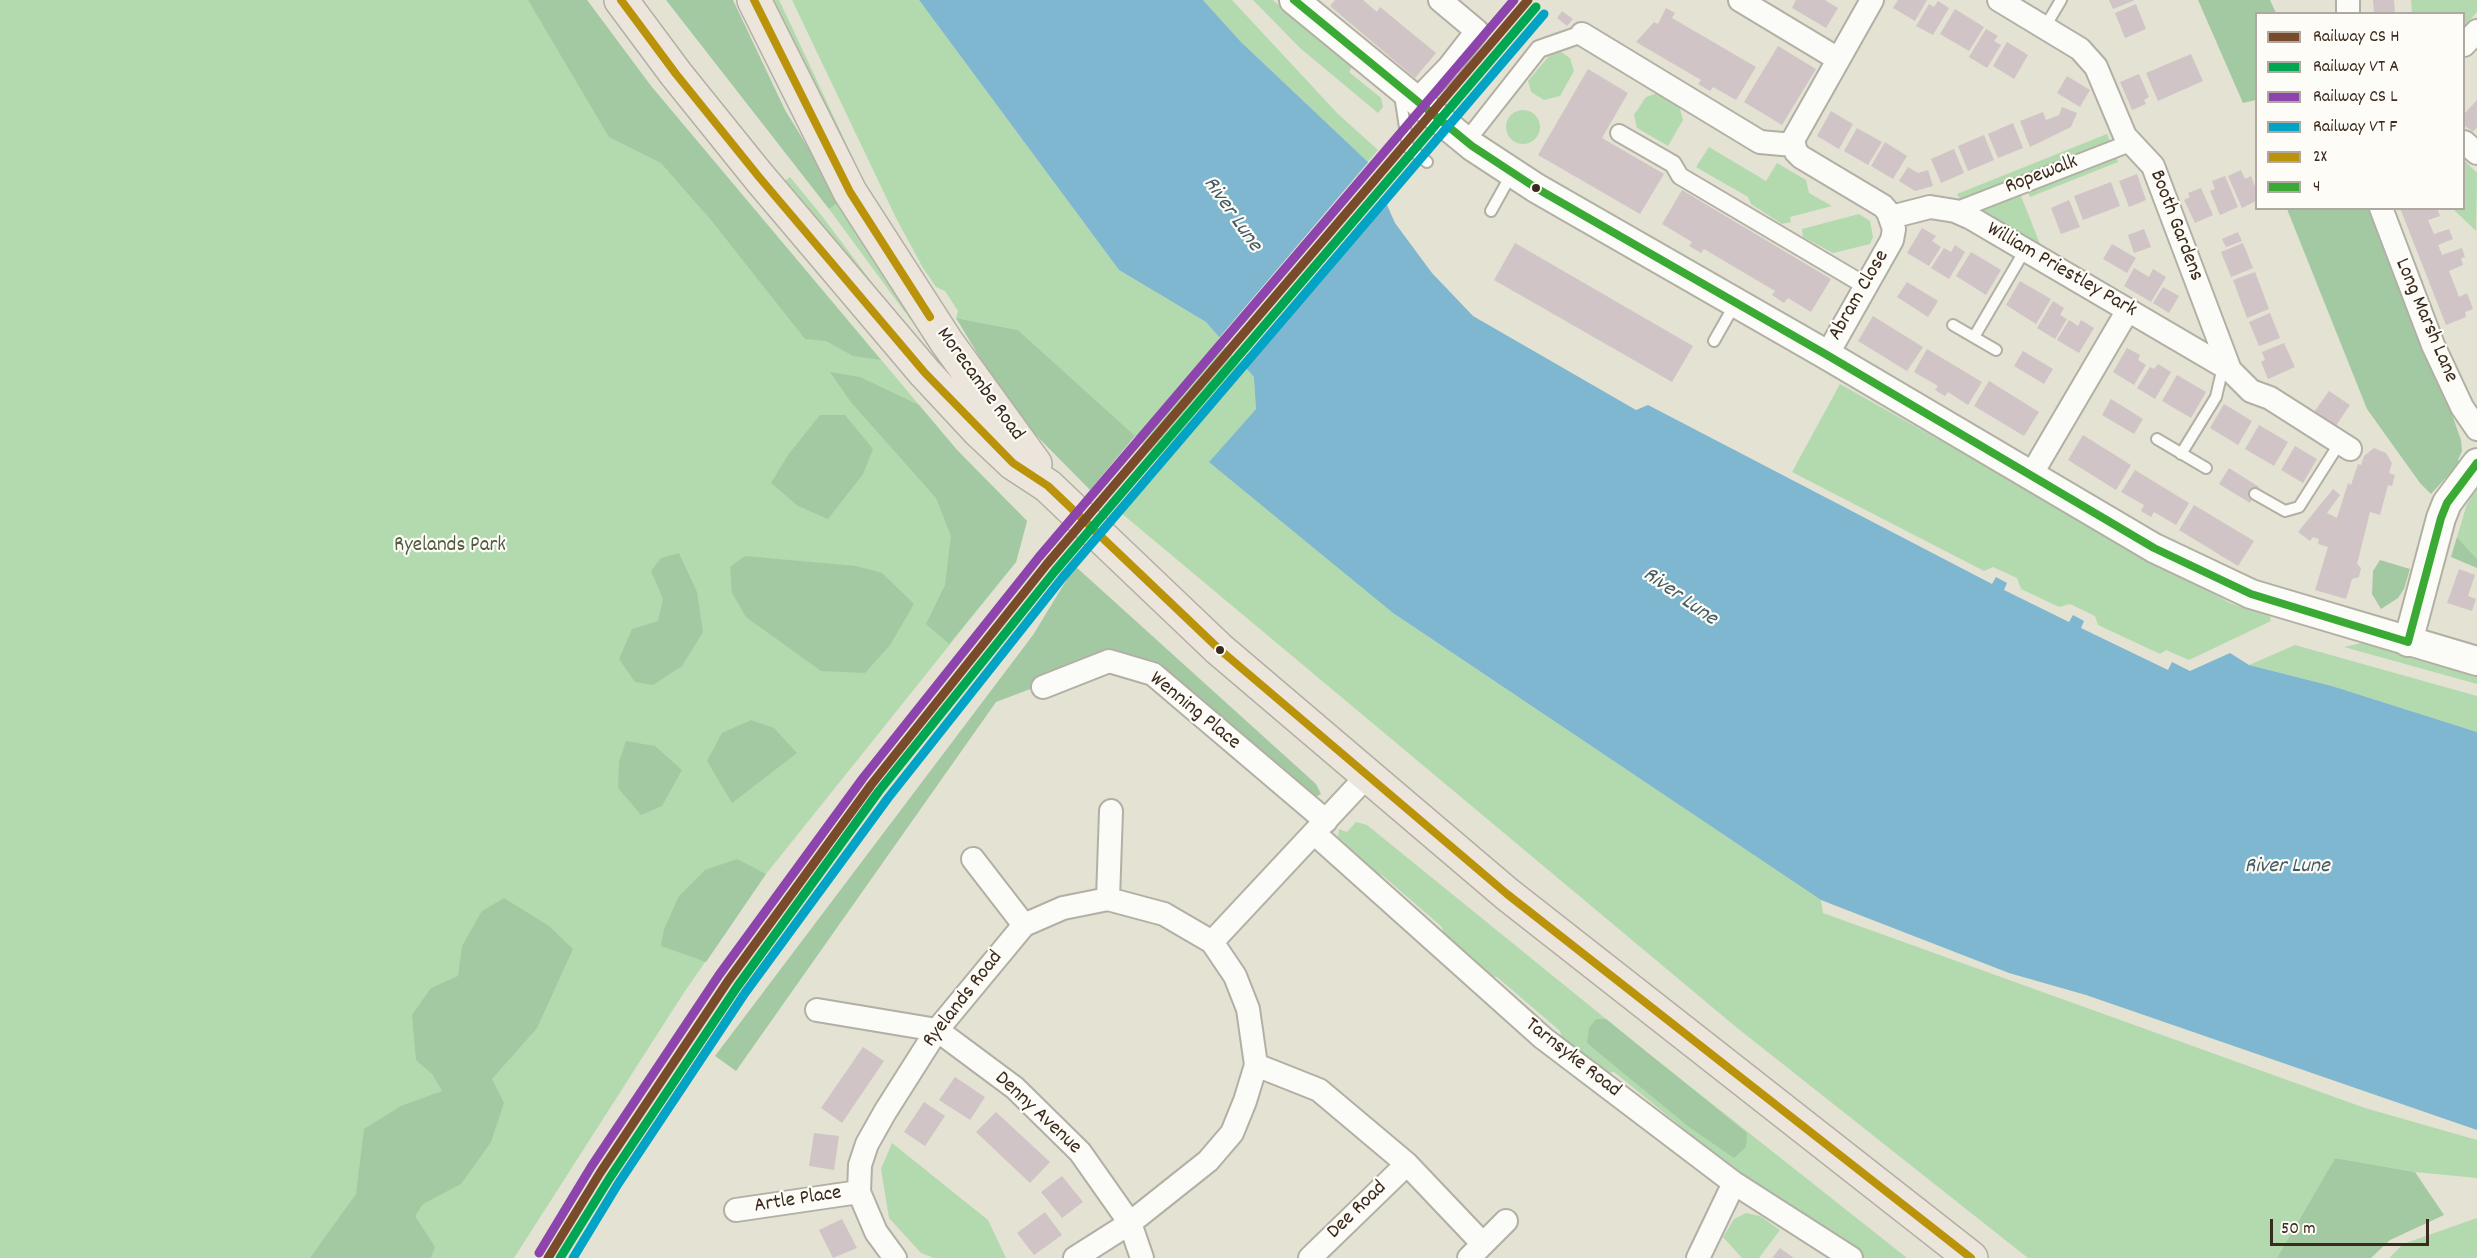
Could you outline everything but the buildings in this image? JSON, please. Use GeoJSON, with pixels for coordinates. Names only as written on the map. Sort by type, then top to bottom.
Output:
{"type":"FeatureCollection","features":[{"type":"Feature","properties":{"kind":"main road","name":"Morecambe Road"},"geometry":{"type":"LineString","coordinates":[[621,0],[675,74],[925,373],[979,431],[1013,463],[1048,486],[1219,649],[1517,901],[1971,1258]]}},
{"type":"Feature","properties":{"kind":"main road","name":"Morecambe Road"},"geometry":{"type":"LineString","coordinates":[[754,0],[850,192],[942,336],[984,396],[1024,446],[1048,486]]}},
{"type":"Feature","properties":{"kind":"street"},"geometry":{"type":"LineString","coordinates":[[1408,93],[1449,67],[1477,31],[1440,0]]}},
{"type":"Feature","properties":{"kind":"street"},"geometry":{"type":"LineString","coordinates":[[1740,0],[1839,59]]}},
{"type":"Feature","properties":{"kind":"street"},"geometry":{"type":"LineString","coordinates":[[1872,0],[1797,128],[1793,145],[1796,152],[1808,162],[1875,200],[1891,217]]}},
{"type":"Feature","properties":{"kind":"street","name":"Booth Gardens"},"geometry":{"type":"LineString","coordinates":[[1999,0],[2090,57],[2120,126],[2130,143],[2148,159],[2157,176],[2227,369],[2251,391],[2270,398],[2344,446]]}},
{"type":"Feature","properties":{"kind":"street"},"geometry":{"type":"LineString","coordinates":[[1311,5],[1408,93],[1472,146],[1512,172],[2154,548],[2251,594],[2477,661]]}},
{"type":"Feature","properties":{"kind":"street"},"geometry":{"type":"LineString","coordinates":[[2465,43],[2477,31]]}},
{"type":"Feature","properties":{"kind":"street"},"geometry":{"type":"LineString","coordinates":[[1476,129],[1539,49],[1582,34],[1760,142],[1793,145]]}},
{"type":"Feature","properties":{"kind":"street"},"geometry":{"type":"LineString","coordinates":[[1620,133],[1673,164],[1680,176],[1688,181],[1866,286]]}},
{"type":"Feature","properties":{"kind":"street","name":"Ropewalk"},"geometry":{"type":"LineString","coordinates":[[1955,210],[2130,143]]}},
{"type":"Feature","properties":{"kind":"street"},"geometry":{"type":"LineString","coordinates":[[2465,144],[2477,153]]}},
{"type":"Feature","properties":{"kind":"street","name":"William Priestley Park"},"geometry":{"type":"LineString","coordinates":[[1891,217],[1930,207],[1955,210],[2227,369]]}},
{"type":"Feature","properties":{"kind":"street","name":"Long Marsh Lane"},"geometry":{"type":"LineString","coordinates":[[2382,210],[2433,345],[2462,407],[2477,429]]}},
{"type":"Feature","properties":{"kind":"street","name":"Abram Close"},"geometry":{"type":"LineString","coordinates":[[1827,355],[1892,240],[1891,217]]}},
{"type":"Feature","properties":{"kind":"street"},"geometry":{"type":"LineString","coordinates":[[2031,475],[2128,310]]}},
{"type":"Feature","properties":{"kind":"street"},"geometry":{"type":"LineString","coordinates":[[2408,642],[2441,518],[2447,503],[2477,463]]}},
{"type":"Feature","properties":{"kind":"street","name":"Wenning Place"},"geometry":{"type":"LineString","coordinates":[[1043,687],[1109,661],[1153,674],[1320,827]]}},
{"type":"Feature","properties":{"kind":"street"},"geometry":{"type":"LineString","coordinates":[[1212,942],[1368,775]]}},
{"type":"Feature","properties":{"kind":"street"},"geometry":{"type":"LineString","coordinates":[[1108,899],[1111,811]]}},
{"type":"Feature","properties":{"kind":"street","name":"Tarnsyke Road"},"geometry":{"type":"LineString","coordinates":[[1320,827],[1543,1038],[1734,1182],[1851,1258]]}},
{"type":"Feature","properties":{"kind":"street"},"geometry":{"type":"LineString","coordinates":[[973,859],[1024,925]]}},
{"type":"Feature","properties":{"kind":"street","name":"Ryelands Road"},"geometry":{"type":"LineString","coordinates":[[895,1258],[876,1232],[859,1192],[861,1165],[867,1144],[937,1030],[1024,925],[1063,908],[1108,899],[1164,914],[1212,942],[1235,976],[1248,1009],[1256,1065],[1232,1133],[1208,1161],[1130,1223],[1076,1258]]}},
{"type":"Feature","properties":{"kind":"street","name":"Denny Avenue"},"geometry":{"type":"LineString","coordinates":[[817,1010],[937,1030],[1016,1088],[1072,1144],[1130,1223],[1142,1258]]}},
{"type":"Feature","properties":{"kind":"street"},"geometry":{"type":"LineString","coordinates":[[1256,1065],[1319,1090],[1407,1164],[1476,1251],[1506,1221]]}},
{"type":"Feature","properties":{"kind":"street","name":"Dee Road"},"geometry":{"type":"LineString","coordinates":[[1310,1258],[1407,1164]]}},
{"type":"Feature","properties":{"kind":"street"},"geometry":{"type":"LineString","coordinates":[[1698,1258],[1734,1182]]}},
{"type":"Feature","properties":{"kind":"street","name":"Artle Place"},"geometry":{"type":"LineString","coordinates":[[736,1210],[859,1192]]}},
{"type":"Feature","properties":{"kind":"lane"},"geometry":{"type":"LineString","coordinates":[[2045,27],[2061,0]]}},
{"type":"Feature","properties":{"kind":"lane"},"geometry":{"type":"LineString","coordinates":[[1408,93],[1408,147],[1427,162]]}},
{"type":"Feature","properties":{"kind":"lane"},"geometry":{"type":"LineString","coordinates":[[1491,211],[1512,172]]}},
{"type":"Feature","properties":{"kind":"lane"},"geometry":{"type":"LineString","coordinates":[[1974,337],[2025,250]]}},
{"type":"Feature","properties":{"kind":"lane"},"geometry":{"type":"LineString","coordinates":[[1714,340],[1736,302]]}},
{"type":"Feature","properties":{"kind":"lane"},"geometry":{"type":"LineString","coordinates":[[1953,325],[1996,350]]}},
{"type":"Feature","properties":{"kind":"lane"},"geometry":{"type":"LineString","coordinates":[[2181,454],[2216,397],[2227,369]]}},
{"type":"Feature","properties":{"kind":"lane"},"geometry":{"type":"LineString","coordinates":[[2157,439],[2206,468]]}},
{"type":"Feature","properties":{"kind":"lane"},"geometry":{"type":"LineString","coordinates":[[2255,494],[2285,511],[2293,511],[2299,507],[2344,446]]}},
{"type":"Feature","properties":{"kind":"green space","name":"Ryelands Park"},"geometry":{"type":"Polygon","coordinates":[[[0,0],[587,0],[651,86],[957,450],[1027,521],[1016,562],[766,874],[683,994],[514,1258],[0,1258],[0,0]]]}},
{"type":"Feature","properties":{"kind":"green space"},"geometry":{"type":"Polygon","coordinates":[[[528,0],[587,0],[651,86],[881,360],[853,356],[826,341],[805,339],[711,220],[661,163],[609,137],[528,0]]]}},
{"type":"Feature","properties":{"kind":"green space"},"geometry":{"type":"Polygon","coordinates":[[[666,0],[733,0],[785,110],[841,201],[829,209],[666,0]]]}},
{"type":"Feature","properties":{"kind":"green space"},"geometry":{"type":"Polygon","coordinates":[[[769,0],[779,0],[880,216],[769,0]]]}},
{"type":"Feature","properties":{"kind":"green space"},"geometry":{"type":"Polygon","coordinates":[[[792,0],[919,0],[1119,270],[1206,322],[1255,377],[1256,409],[1210,461],[1393,613],[1821,900],[1823,913],[2365,1108],[2477,1140],[2477,1178],[2415,1172],[2335,1158],[2277,1258],[2028,1258],[1736,1027],[1120,512],[1163,462],[1018,330],[956,318],[958,311],[945,291],[936,287],[923,268],[897,220],[792,0]]]}},
{"type":"Feature","properties":{"kind":"green space"},"geometry":{"type":"Polygon","coordinates":[[[1203,0],[1232,0],[1338,114],[1378,150],[1368,162],[1241,42],[1203,0]]]}},
{"type":"Feature","properties":{"kind":"green space"},"geometry":{"type":"Polygon","coordinates":[[[1253,0],[1273,0],[1352,67],[1349,72],[1381,98],[1383,107],[1378,113],[1300,48],[1253,0]]]}},
{"type":"Feature","properties":{"kind":"green space"},"geometry":{"type":"Polygon","coordinates":[[[2198,0],[2270,0],[2276,12],[2255,12],[2255,100],[2243,103],[2198,0]]]}},
{"type":"Feature","properties":{"kind":"green space"},"geometry":{"type":"Polygon","coordinates":[[[2411,0],[2477,0],[2477,12],[2465,26],[2465,12],[2412,12],[2411,0]]]}},
{"type":"Feature","properties":{"kind":"green space"},"geometry":{"type":"Polygon","coordinates":[[[1561,52],[1570,58],[1574,71],[1560,96],[1544,100],[1531,92],[1528,81],[1549,56],[1561,52]]]}},
{"type":"Feature","properties":{"kind":"green space"},"geometry":{"type":"Polygon","coordinates":[[[1661,92],[1678,102],[1683,120],[1668,146],[1637,128],[1634,115],[1646,97],[1661,92]]]}},
{"type":"Feature","properties":{"kind":"green space"},"geometry":{"type":"Polygon","coordinates":[[[1523,110],[1535,115],[1540,127],[1535,139],[1523,144],[1511,139],[1506,127],[1511,115],[1523,110]]]}},
{"type":"Feature","properties":{"kind":"green space"},"geometry":{"type":"Polygon","coordinates":[[[2107,134],[2111,143],[1961,201],[1957,194],[2107,134]]]}},
{"type":"Feature","properties":{"kind":"green space"},"geometry":{"type":"Polygon","coordinates":[[[1709,147],[1766,181],[1777,163],[1806,180],[1809,193],[1832,206],[1790,217],[1791,222],[1782,224],[1751,204],[1748,197],[1696,167],[1709,147]]]}},
{"type":"Feature","properties":{"kind":"green space"},"geometry":{"type":"Polygon","coordinates":[[[2115,153],[2118,162],[2030,197],[2026,188],[2115,153]]]}},
{"type":"Feature","properties":{"kind":"green space"},"geometry":{"type":"Polygon","coordinates":[[[2465,161],[2477,173],[2476,231],[2454,210],[2465,210],[2465,161]]]}},
{"type":"Feature","properties":{"kind":"green space"},"geometry":{"type":"Polygon","coordinates":[[[790,177],[919,345],[813,223],[785,181],[790,177]]]}},
{"type":"Feature","properties":{"kind":"green space"},"geometry":{"type":"Polygon","coordinates":[[[2019,191],[2042,249],[1972,210],[2019,191]]]}},
{"type":"Feature","properties":{"kind":"green space"},"geometry":{"type":"Polygon","coordinates":[[[841,201],[927,342],[829,209],[841,201]]]}},
{"type":"Feature","properties":{"kind":"green space"},"geometry":{"type":"Polygon","coordinates":[[[2287,210],[2373,210],[2436,369],[2461,440],[2462,451],[2458,460],[2460,462],[2431,494],[2420,483],[2367,409],[2287,210]]]}},
{"type":"Feature","properties":{"kind":"green space"},"geometry":{"type":"Polygon","coordinates":[[[1859,214],[1870,221],[1873,237],[1870,244],[1833,253],[1803,237],[1802,229],[1859,214]]]}},
{"type":"Feature","properties":{"kind":"green space"},"geometry":{"type":"Polygon","coordinates":[[[956,318],[1018,330],[1135,436],[1090,490],[1029,428],[994,381],[956,318]]]}},
{"type":"Feature","properties":{"kind":"green space"},"geometry":{"type":"Polygon","coordinates":[[[830,372],[860,377],[919,405],[957,450],[1027,521],[1016,562],[949,644],[926,624],[945,585],[951,536],[936,498],[850,401],[830,372]]]}},
{"type":"Feature","properties":{"kind":"green space"},"geometry":{"type":"Polygon","coordinates":[[[1840,384],[2188,580],[2232,604],[2270,616],[2271,621],[2189,660],[2166,650],[2160,654],[2098,625],[2095,616],[2070,604],[2059,607],[2021,589],[2017,578],[1993,567],[1984,571],[1792,472],[1840,384]]]}},
{"type":"Feature","properties":{"kind":"green space"},"geometry":{"type":"Polygon","coordinates":[[[820,415],[845,415],[873,449],[863,474],[828,519],[798,506],[771,483],[788,455],[820,415]]]}},
{"type":"Feature","properties":{"kind":"green space"},"geometry":{"type":"Polygon","coordinates":[[[2477,490],[2477,559],[2457,537],[2467,504],[2477,490]]]}},
{"type":"Feature","properties":{"kind":"green space"},"geometry":{"type":"Polygon","coordinates":[[[2457,537],[2477,559],[2477,568],[2451,557],[2457,537]]]}},
{"type":"Feature","properties":{"kind":"green space"},"geometry":{"type":"Polygon","coordinates":[[[679,553],[697,592],[703,632],[682,666],[653,685],[635,682],[619,659],[632,629],[658,621],[663,599],[651,571],[661,558],[679,553]]]}},
{"type":"Feature","properties":{"kind":"green space"},"geometry":{"type":"Polygon","coordinates":[[[745,556],[856,566],[882,573],[914,604],[890,645],[865,673],[821,671],[746,617],[732,593],[730,567],[745,556]]]}},
{"type":"Feature","properties":{"kind":"green space"},"geometry":{"type":"Polygon","coordinates":[[[2380,560],[2410,569],[2404,589],[2398,598],[2381,609],[2372,594],[2373,571],[2380,560]]]}},
{"type":"Feature","properties":{"kind":"green space"},"geometry":{"type":"Polygon","coordinates":[[[1075,566],[1316,784],[1321,794],[1312,799],[1112,658],[996,702],[736,1071],[715,1056],[1033,635],[1075,566]]]}},
{"type":"Feature","properties":{"kind":"green space"},"geometry":{"type":"Polygon","coordinates":[[[2366,642],[2477,672],[2477,684],[2344,647],[2366,642]]]}},
{"type":"Feature","properties":{"kind":"green space"},"geometry":{"type":"Polygon","coordinates":[[[2295,645],[2477,696],[2477,732],[2332,686],[2249,665],[2295,645]]]}},
{"type":"Feature","properties":{"kind":"green space"},"geometry":{"type":"Polygon","coordinates":[[[751,720],[774,728],[797,753],[732,803],[707,761],[722,733],[751,720]]]}},
{"type":"Feature","properties":{"kind":"green space"},"geometry":{"type":"Polygon","coordinates":[[[626,741],[655,746],[682,770],[662,806],[641,815],[618,788],[619,762],[626,741]]]}},
{"type":"Feature","properties":{"kind":"green space"},"geometry":{"type":"Polygon","coordinates":[[[1356,822],[1367,825],[1648,1053],[1907,1258],[1861,1258],[1686,1137],[1678,1124],[1614,1072],[1602,1074],[1563,1043],[1560,1031],[1497,977],[1483,975],[1446,942],[1442,927],[1382,875],[1370,873],[1341,847],[1345,843],[1338,837],[1339,829],[1347,832],[1356,822]]]}},
{"type":"Feature","properties":{"kind":"green space"},"geometry":{"type":"Polygon","coordinates":[[[737,859],[766,874],[706,962],[661,946],[664,929],[679,896],[705,870],[737,859]]]}},
{"type":"Feature","properties":{"kind":"green space"},"geometry":{"type":"Polygon","coordinates":[[[504,898],[549,926],[573,949],[537,1028],[492,1079],[504,1103],[491,1142],[461,1184],[423,1204],[415,1216],[435,1247],[431,1258],[310,1258],[356,1194],[364,1129],[401,1106],[442,1091],[432,1074],[416,1060],[412,1015],[431,988],[458,976],[462,946],[482,911],[504,898]]]}},
{"type":"Feature","properties":{"kind":"green space"},"geometry":{"type":"Polygon","coordinates":[[[1596,1019],[1606,1019],[1747,1133],[1746,1147],[1734,1158],[1689,1127],[1587,1043],[1589,1028],[1596,1019]]]}},
{"type":"Feature","properties":{"kind":"green space"},"geometry":{"type":"Polygon","coordinates":[[[892,1143],[988,1220],[1006,1258],[934,1258],[921,1253],[889,1218],[881,1169],[892,1143]]]}},
{"type":"Feature","properties":{"kind":"green space"},"geometry":{"type":"Polygon","coordinates":[[[2335,1158],[2415,1172],[2444,1215],[2390,1240],[2371,1258],[2277,1258],[2335,1158]]]}},
{"type":"Feature","properties":{"kind":"green space"},"geometry":{"type":"Polygon","coordinates":[[[1746,1213],[1760,1216],[1780,1230],[1759,1258],[1742,1258],[1723,1237],[1734,1219],[1746,1213]]]}},
{"type":"Feature","properties":{"kind":"green space"},"geometry":{"type":"Polygon","coordinates":[[[2477,1218],[2477,1258],[2389,1258],[2403,1244],[2477,1218]]]}},
{"type":"Feature","properties":{"kind":"water","name":"River Lune"},"geometry":{"type":"Polygon","coordinates":[[[919,0],[1203,0],[1241,42],[1368,162],[1395,223],[1432,273],[1473,316],[1636,410],[1648,405],[1992,584],[1996,577],[2007,583],[2004,590],[2069,622],[2073,615],[2084,621],[2081,628],[2168,670],[2172,662],[2190,671],[2230,653],[2249,665],[2332,686],[2477,732],[2477,1130],[2086,995],[2009,973],[1821,900],[1393,613],[1209,462],[1256,409],[1254,377],[1206,322],[1119,270],[919,0]]]}},
{"type":"Feature","properties":{"kind":"pier"},"geometry":{"type":"Polygon","coordinates":[[[1370,160],[1387,198],[1243,368],[1218,339],[1370,160]]]}},
{"type":"Feature","properties":{"kind":"transit line","name":"2X"},"geometry":{"type":"LineString","coordinates":[[621,0],[676,74],[759,177],[925,373],[1013,463],[1048,486],[1219,649],[1507,894],[1971,1258]]}},
{"type":"Feature","properties":{"kind":"transit line","name":"2X"},"geometry":{"type":"LineString","coordinates":[[754,0],[850,192],[930,317]]}},
{"type":"Feature","properties":{"kind":"transit line","name":"4"},"geometry":{"type":"LineString","coordinates":[[1294,0],[1472,146],[1536,188],[1827,355],[2154,548],[2251,594],[2408,642]]}},
{"type":"Feature","properties":{"kind":"transit line"},"geometry":{"type":"LineString","coordinates":[[539,1253],[591,1167],[719,975],[863,778],[1039,557],[1514,0]]}},
{"type":"Feature","properties":{"kind":"transit line"},"geometry":{"type":"LineString","coordinates":[[548,1258],[600,1173],[728,981],[871,785],[1047,564],[1528,0]]}},
{"type":"Feature","properties":{"kind":"transit line"},"geometry":{"type":"LineString","coordinates":[[560,1258],[609,1179],[737,987],[879,791],[1055,571],[1536,7]]}},
{"type":"Feature","properties":{"kind":"transit line"},"geometry":{"type":"LineString","coordinates":[[573,1258],[618,1184],[745,993],[888,798],[1063,577],[1544,14]]}},
{"type":"Feature","properties":{"kind":"transit line","name":"4"},"geometry":{"type":"LineString","coordinates":[[2408,642],[2441,518],[2447,503],[2477,463]]}}]}
